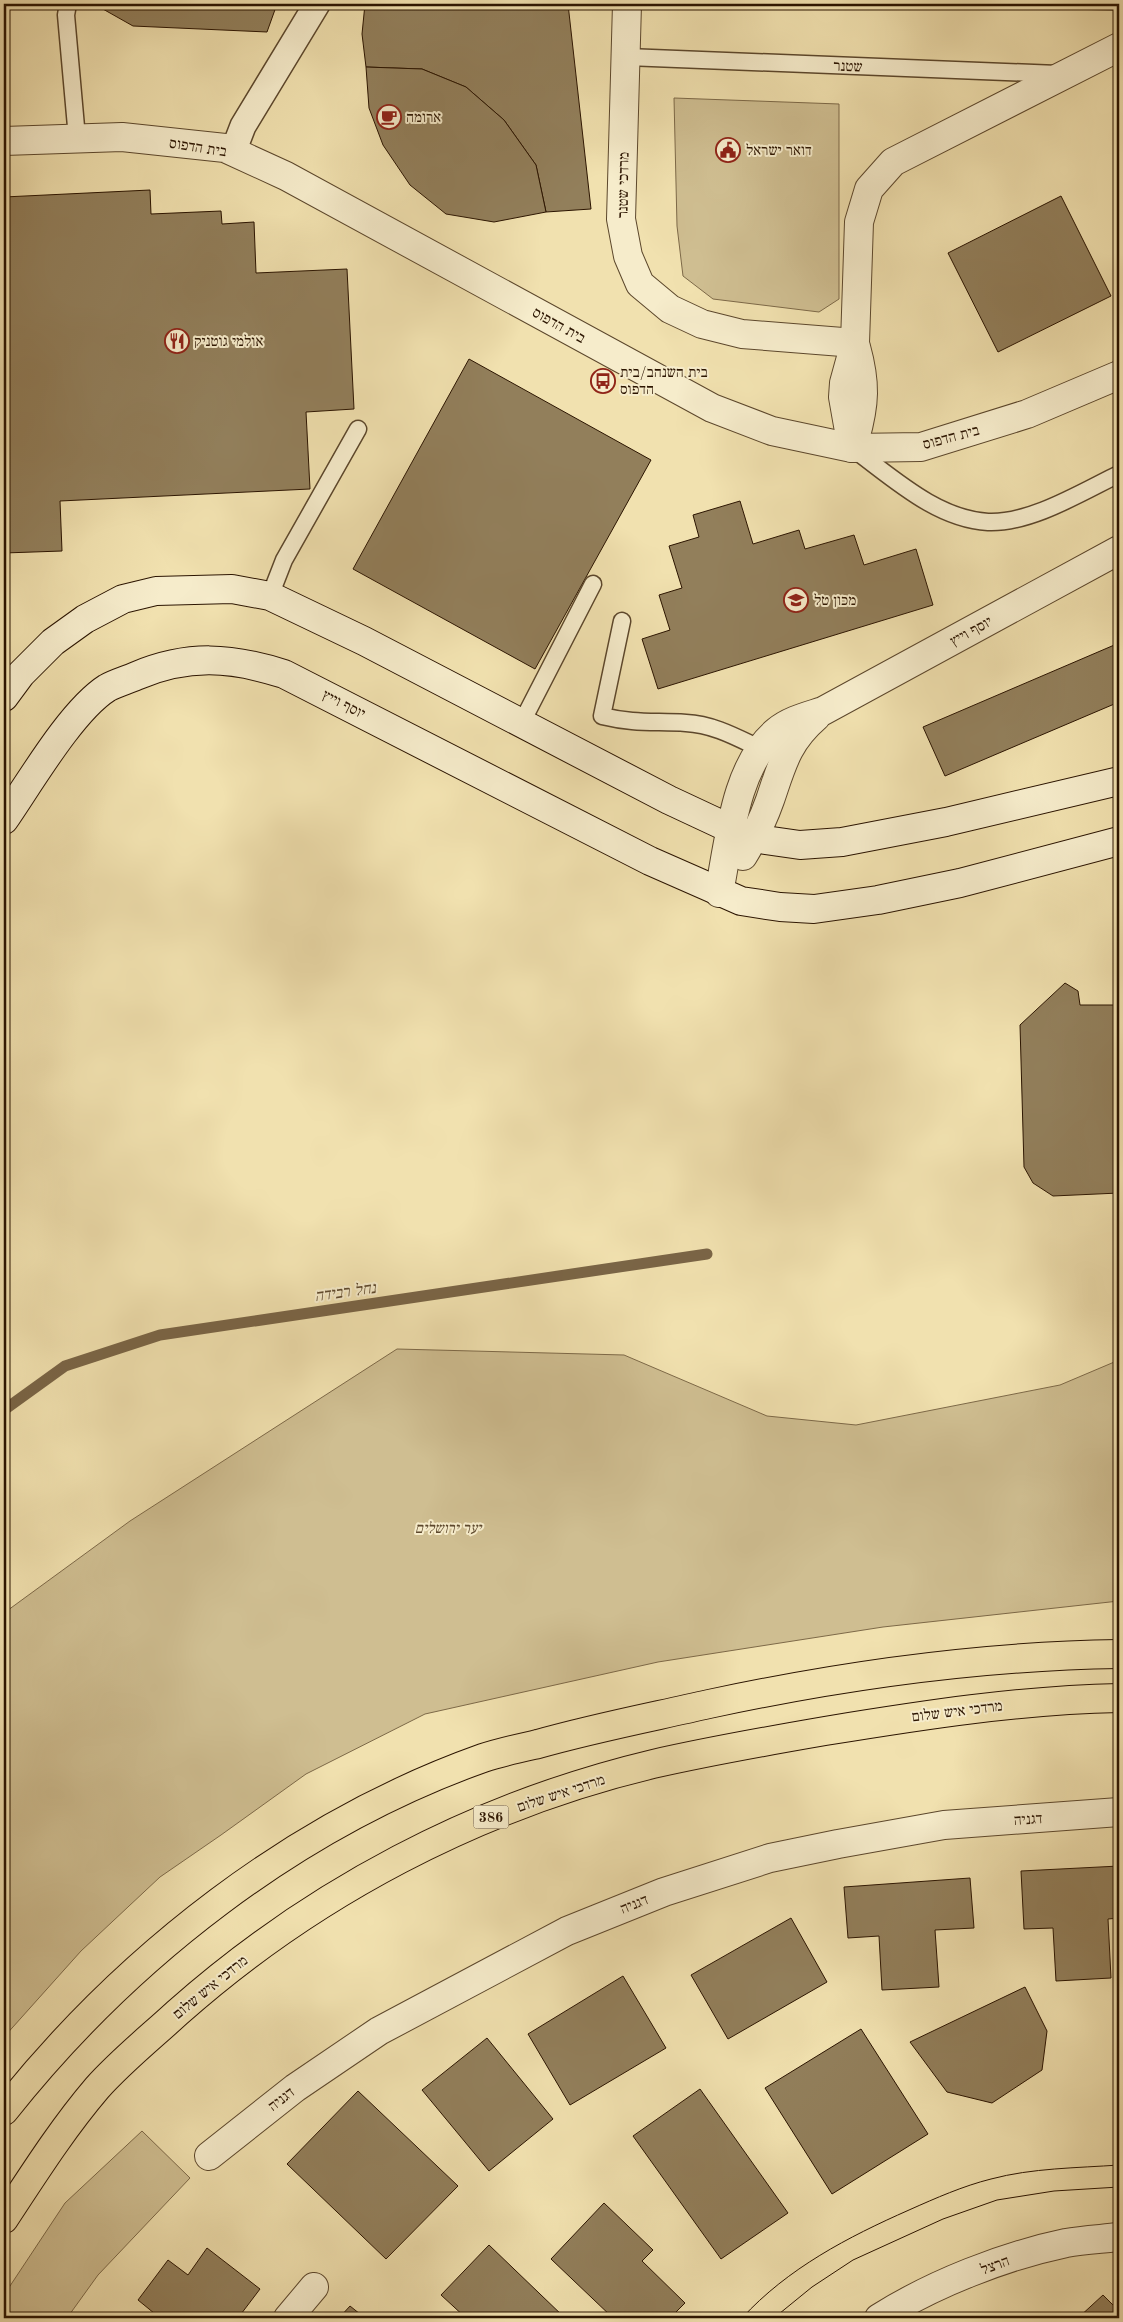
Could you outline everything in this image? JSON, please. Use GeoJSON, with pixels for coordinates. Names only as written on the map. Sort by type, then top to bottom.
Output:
{"type":"FeatureCollection","features":[{"type":"Feature","properties":{"kind":"main road"},"geometry":{"type":"LineString","coordinates":[[4,2111],[39,2067],[131,1974],[170,1941],[277,1862],[340,1824],[420,1784],[485,1758],[577,1733],[766,1692],[860,1675],[976,1660],[1119,1654]]}},
{"type":"Feature","properties":{"kind":"main road","name":"מרדכי איש שלום"},"geometry":{"type":"LineString","coordinates":[[4,2220],[47,2154],[98,2086],[216,1979],[288,1926],[356,1883],[430,1843],[494,1815],[652,1764],[773,1740],[953,1710],[1071,1699],[1119,1698]]}},
{"type":"Feature","properties":{"kind":"street"},"geometry":{"type":"LineString","coordinates":[[233,152],[243,126],[317,4]]}},
{"type":"Feature","properties":{"kind":"street","name":"מרדכי שטנר"},"geometry":{"type":"LineString","coordinates":[[627,4],[627,58],[621,219],[628,256],[640,284],[670,309],[702,324],[742,334],[855,343]]}},
{"type":"Feature","properties":{"kind":"street","name":"שטנר"},"geometry":{"type":"LineString","coordinates":[[855,343],[859,222],[869,189],[893,162],[1119,47]]}},
{"type":"Feature","properties":{"kind":"street","name":"בית הדפוס"},"geometry":{"type":"LineString","coordinates":[[4,141],[122,137],[225,148],[286,176],[712,408],[772,431],[852,448],[889,449],[931,444],[1027,414],[1119,375]]}},
{"type":"Feature","properties":{"kind":"street"},"geometry":{"type":"LineString","coordinates":[[852,448],[844,413],[843,397],[844,383],[855,343]]}},
{"type":"Feature","properties":{"kind":"street","name":"יוסף וייץ"},"geometry":{"type":"LineString","coordinates":[[4,820],[76,717],[107,688],[149,670],[184,660],[219,660],[252,663],[284,674],[650,861],[719,893],[743,833],[750,767],[759,748],[778,730],[799,719],[823,711],[1119,550]]}},
{"type":"Feature","properties":{"kind":"street"},"geometry":{"type":"LineString","coordinates":[[4,697],[21,674],[53,642],[85,619],[123,599],[156,591],[199,588],[232,589],[270,596],[364,641],[669,800],[743,833],[800,845],[842,842],[946,822],[1119,781]]}},
{"type":"Feature","properties":{"kind":"street","name":"יוסף וייץ"},"geometry":{"type":"LineString","coordinates":[[743,833],[770,800],[780,766],[790,745],[804,728],[823,711]]}},
{"type":"Feature","properties":{"kind":"street"},"geometry":{"type":"LineString","coordinates":[[719,893],[742,901],[780,907],[814,909],[852,904],[960,883],[1119,840]]}},
{"type":"Feature","properties":{"kind":"street","name":"דגניה"},"geometry":{"type":"LineString","coordinates":[[209,2156],[295,2088],[379,2031],[567,1931],[664,1892],[770,1858],[944,1825],[1119,1812]]}},
{"type":"Feature","properties":{"kind":"street","name":"הרצל"},"geometry":{"type":"LineString","coordinates":[[879,2318],[952,2280],[1013,2258],[1066,2243],[1119,2238]]}},
{"type":"Feature","properties":{"kind":"street"},"geometry":{"type":"LineString","coordinates":[[288,2318],[314,2288]]}},
{"type":"Feature","properties":{"kind":"lane"},"geometry":{"type":"LineString","coordinates":[[68,4],[66,15],[77,138]]}},
{"type":"Feature","properties":{"kind":"lane","name":"שטנר"},"geometry":{"type":"LineString","coordinates":[[627,58],[1068,74]]}},
{"type":"Feature","properties":{"kind":"lane"},"geometry":{"type":"LineString","coordinates":[[270,596],[284,560],[358,429]]}},
{"type":"Feature","properties":{"kind":"lane"},"geometry":{"type":"LineString","coordinates":[[852,448],[915,495],[952,514],[988,522],[1007,520],[1051,507],[1119,474]]}},
{"type":"Feature","properties":{"kind":"lane"},"geometry":{"type":"LineString","coordinates":[[522,722],[593,584]]}},
{"type":"Feature","properties":{"kind":"lane"},"geometry":{"type":"LineString","coordinates":[[622,621],[602,716],[627,722],[687,723],[709,726],[759,748]]}},
{"type":"Feature","properties":{"kind":"green space"},"geometry":{"type":"Polygon","coordinates":[[[674,98],[839,104],[839,299],[819,312],[713,299],[683,276],[677,226],[674,98]]]}},
{"type":"Feature","properties":{"kind":"green space","name":"יער ירושלים"},"geometry":{"type":"Polygon","coordinates":[[[397,1349],[624,1355],[767,1416],[856,1425],[1060,1385],[1119,1360],[1119,1601],[883,1627],[658,1662],[425,1714],[306,1774],[160,1877],[81,1951],[4,2037],[4,1613],[130,1521],[397,1349]]]}},
{"type":"Feature","properties":{"kind":"green space"},"geometry":{"type":"Polygon","coordinates":[[[142,2131],[190,2178],[98,2275],[67,2318],[4,2318],[4,2295],[65,2203],[142,2131]]]}},
{"type":"Feature","properties":{"kind":"building"},"geometry":{"type":"Polygon","coordinates":[[[94,4],[277,4],[267,32],[133,26],[94,4]]]}},
{"type":"Feature","properties":{"kind":"building"},"geometry":{"type":"Polygon","coordinates":[[[365,4],[488,8],[488,4],[568,4],[591,209],[546,212],[536,165],[504,120],[466,87],[422,69],[366,67],[362,34],[365,4]]]}},
{"type":"Feature","properties":{"kind":"building"},"geometry":{"type":"Polygon","coordinates":[[[735,4],[1119,4],[1119,10],[735,4]]]}},
{"type":"Feature","properties":{"kind":"building"},"geometry":{"type":"Polygon","coordinates":[[[366,67],[422,69],[466,87],[504,120],[536,165],[546,212],[494,222],[446,214],[410,185],[383,145],[369,108],[366,67]]]}},
{"type":"Feature","properties":{"kind":"building","name":"אולמי גוטניק"},"geometry":{"type":"Polygon","coordinates":[[[150,190],[151,214],[221,211],[222,224],[254,222],[256,273],[347,269],[354,409],[306,412],[310,489],[60,501],[62,551],[4,553],[4,197],[150,190]]]}},
{"type":"Feature","properties":{"kind":"building"},"geometry":{"type":"Polygon","coordinates":[[[1061,196],[1111,296],[998,352],[948,253],[1061,196]]]}},
{"type":"Feature","properties":{"kind":"building"},"geometry":{"type":"Polygon","coordinates":[[[469,359],[651,460],[535,669],[353,569],[469,359]]]}},
{"type":"Feature","properties":{"kind":"building","name":"מכון טל"},"geometry":{"type":"Polygon","coordinates":[[[740,501],[753,544],[799,530],[805,549],[854,535],[864,565],[916,549],[933,605],[658,689],[642,639],[670,630],[659,595],[682,588],[669,546],[699,537],[693,515],[740,501]]]}},
{"type":"Feature","properties":{"kind":"building"},"geometry":{"type":"Polygon","coordinates":[[[1119,643],[1119,702],[945,776],[923,727],[1119,643]]]}},
{"type":"Feature","properties":{"kind":"building"},"geometry":{"type":"Polygon","coordinates":[[[1065,983],[1078,991],[1080,1005],[1119,1005],[1119,1193],[1053,1196],[1033,1183],[1024,1167],[1020,1025],[1065,983]]]}},
{"type":"Feature","properties":{"kind":"building"},"geometry":{"type":"Polygon","coordinates":[[[1119,1866],[1119,1918],[1108,1919],[1111,1978],[1056,1981],[1053,1928],[1024,1929],[1021,1871],[1119,1866]]]}},
{"type":"Feature","properties":{"kind":"building"},"geometry":{"type":"Polygon","coordinates":[[[970,1878],[974,1928],[935,1930],[939,1987],[882,1990],[879,1936],[848,1938],[844,1887],[970,1878]]]}},
{"type":"Feature","properties":{"kind":"building"},"geometry":{"type":"Polygon","coordinates":[[[791,1918],[827,1982],[728,2039],[691,1975],[791,1918]]]}},
{"type":"Feature","properties":{"kind":"building"},"geometry":{"type":"Polygon","coordinates":[[[623,1976],[666,2048],[570,2105],[528,2034],[623,1976]]]}},
{"type":"Feature","properties":{"kind":"building"},"geometry":{"type":"Polygon","coordinates":[[[1025,1987],[1047,2031],[1042,2070],[992,2103],[947,2092],[910,2042],[1025,1987]]]}},
{"type":"Feature","properties":{"kind":"building"},"geometry":{"type":"Polygon","coordinates":[[[861,2029],[928,2134],[832,2194],[765,2088],[861,2029]]]}},
{"type":"Feature","properties":{"kind":"building"},"geometry":{"type":"Polygon","coordinates":[[[487,2038],[553,2119],[489,2171],[422,2090],[487,2038]]]}},
{"type":"Feature","properties":{"kind":"building"},"geometry":{"type":"Polygon","coordinates":[[[700,2089],[788,2213],[721,2259],[633,2136],[700,2089]]]}},
{"type":"Feature","properties":{"kind":"building"},"geometry":{"type":"Polygon","coordinates":[[[358,2091],[458,2186],[386,2259],[287,2164],[358,2091]]]}},
{"type":"Feature","properties":{"kind":"building"},"geometry":{"type":"Polygon","coordinates":[[[604,2203],[653,2250],[642,2261],[685,2303],[670,2318],[613,2318],[551,2259],[604,2203]]]}},
{"type":"Feature","properties":{"kind":"building"},"geometry":{"type":"Polygon","coordinates":[[[489,2245],[565,2318],[466,2318],[441,2295],[489,2245]]]}},
{"type":"Feature","properties":{"kind":"building"},"geometry":{"type":"Polygon","coordinates":[[[207,2248],[260,2289],[238,2318],[160,2318],[138,2300],[168,2260],[188,2275],[207,2248]]]}},
{"type":"Feature","properties":{"kind":"building"},"geometry":{"type":"Polygon","coordinates":[[[1103,2295],[1119,2311],[1119,2318],[1078,2318],[1103,2295]]]}},
{"type":"Feature","properties":{"kind":"building"},"geometry":{"type":"Polygon","coordinates":[[[350,2306],[365,2318],[339,2318],[350,2306]]]}},
{"type":"Feature","properties":{"kind":"waterway","name":"נחל רבידה"},"geometry":{"type":"LineString","coordinates":[[4,1410],[65,1366],[160,1335],[707,1254]]}},
{"type":"Feature","properties":{"kind":"tram line"},"geometry":{"type":"LineString","coordinates":[[742,2318],[779,2284],[820,2255],[864,2231],[950,2193],[1007,2175],[1055,2169],[1119,2165]]}},
{"type":"Feature","properties":{"kind":"tram line"},"geometry":{"type":"LineString","coordinates":[[774,2318],[812,2287],[853,2260],[943,2219],[997,2200],[1054,2191],[1119,2187]]}},
{"type":"Feature","properties":{"kind":"place","name":"ארומה"},"geometry":{"type":"Point","coordinates":[389,117]}},
{"type":"Feature","properties":{"kind":"place","name":"דואר ישראל"},"geometry":{"type":"Point","coordinates":[728,150]}},
{"type":"Feature","properties":{"kind":"place","name":"אולמי גוטניק"},"geometry":{"type":"Point","coordinates":[177,341]}},
{"type":"Feature","properties":{"kind":"place","name":"בית השנהב/בית הדפוס"},"geometry":{"type":"Point","coordinates":[603,381]}},
{"type":"Feature","properties":{"kind":"place","name":"מכון טל"},"geometry":{"type":"Point","coordinates":[796,600]}}]}
